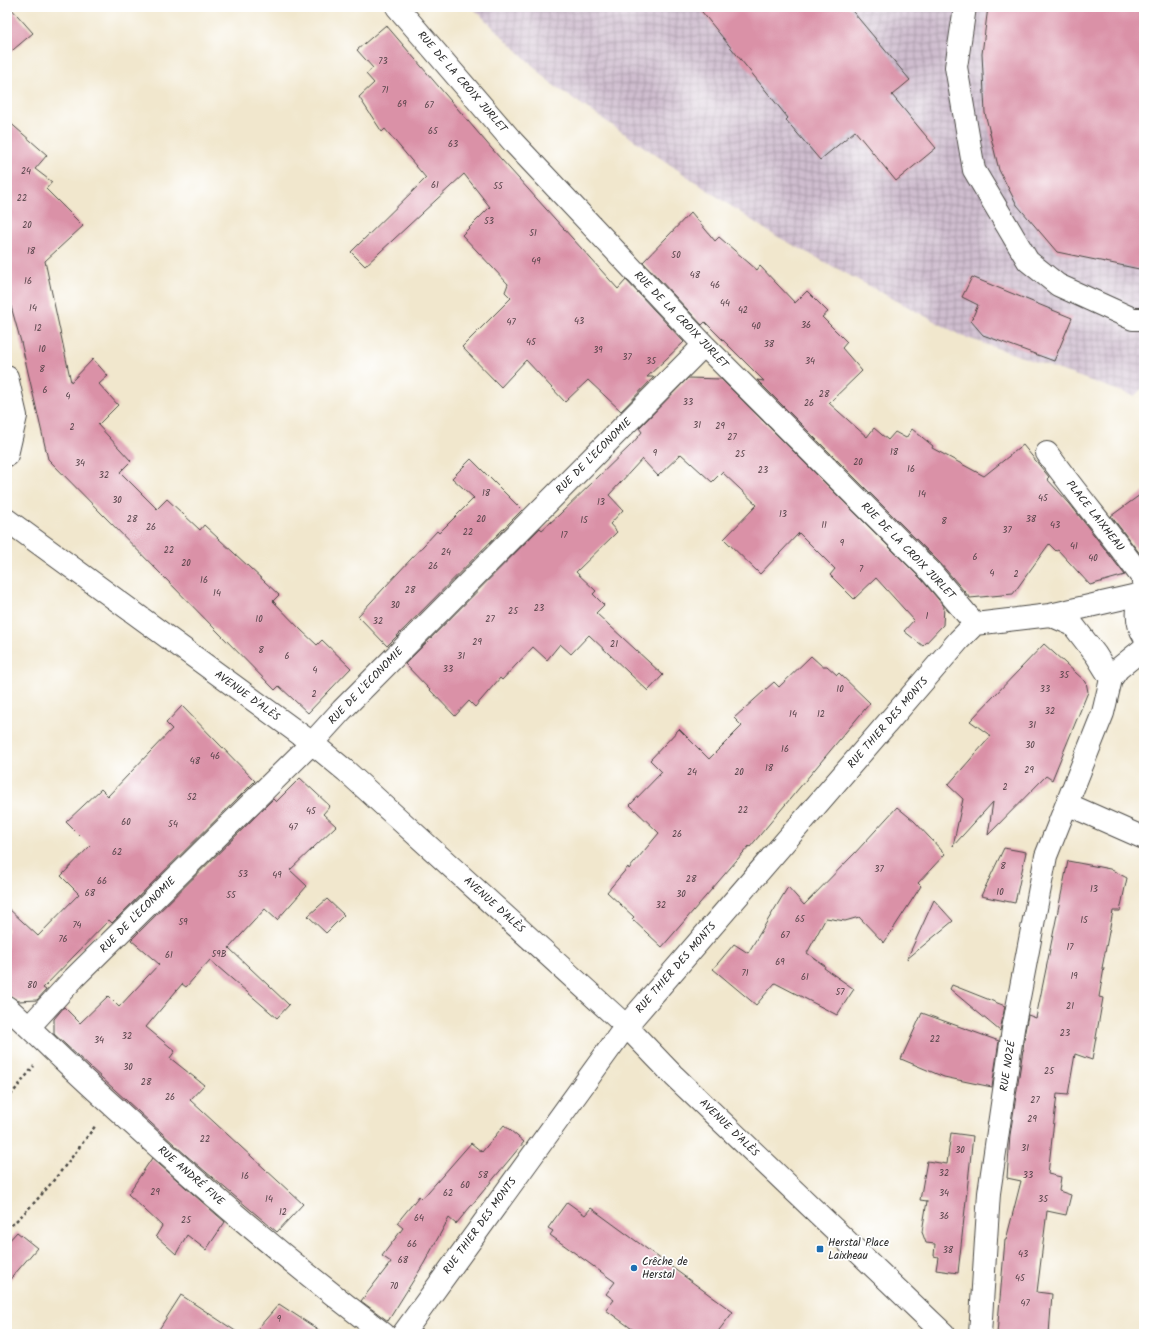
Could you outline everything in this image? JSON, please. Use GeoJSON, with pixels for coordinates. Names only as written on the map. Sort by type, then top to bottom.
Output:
{"type":"FeatureCollection","features":[{"type":"Feature","properties":{"kind":"street","name":"RUE DE LA CROIX JURLET"},"geometry":{"type":"LineString","coordinates":[[397,7],[513,142],[704,345],[931,572],[975,624]]}},
{"type":"Feature","properties":{"kind":"street"},"geometry":{"type":"LineString","coordinates":[[965,7],[956,67],[974,170],[1028,260],[1058,285],[1133,319],[1144,319]]}},
{"type":"Feature","properties":{"kind":"street","name":"RUE DE L'ECONOMIE"},"geometry":{"type":"LineString","coordinates":[[29,1027],[74,978],[312,743],[348,704],[704,345]]}},
{"type":"Feature","properties":{"kind":"street"},"geometry":{"type":"LineString","coordinates":[[7,377],[16,416],[7,455]]}},
{"type":"Feature","properties":{"kind":"street","name":"PLACE LAIXHEAU"},"geometry":{"type":"LineString","coordinates":[[1047,453],[1072,488],[1107,529],[1144,580]]}},
{"type":"Feature","properties":{"kind":"street","name":"AVENUE D'ALÈS"},"geometry":{"type":"LineString","coordinates":[[7,520],[312,743],[352,776],[626,1026],[674,1076],[944,1334]]}},
{"type":"Feature","properties":{"kind":"street"},"geometry":{"type":"LineString","coordinates":[[975,624],[1050,614],[1137,595],[1144,592]]}},
{"type":"Feature","properties":{"kind":"street"},"geometry":{"type":"LineString","coordinates":[[1144,592],[1140,598],[1137,620],[1144,636]]}},
{"type":"Feature","properties":{"kind":"street"},"geometry":{"type":"LineString","coordinates":[[1050,614],[1073,625],[1096,655],[1111,679]]}},
{"type":"Feature","properties":{"kind":"street","name":"RUE THIER DES MONTS"},"geometry":{"type":"LineString","coordinates":[[403,1334],[589,1075],[626,1026],[954,646],[975,624]]}},
{"type":"Feature","properties":{"kind":"street"},"geometry":{"type":"LineString","coordinates":[[1144,648],[1118,669],[1111,679],[1103,713],[1067,804],[1144,838]]}},
{"type":"Feature","properties":{"kind":"street","name":"RUE NOZÉ"},"geometry":{"type":"LineString","coordinates":[[980,1334],[989,1194],[1013,1029],[1046,856],[1067,804]]}},
{"type":"Feature","properties":{"kind":"street","name":"RUE ANDRÉ FIVE"},"geometry":{"type":"LineString","coordinates":[[7,1007],[112,1106],[198,1182],[313,1280],[384,1334]]}},
{"type":"Feature","properties":{"kind":"path"},"geometry":{"type":"LineString","coordinates":[[7,1100],[50,1048]]}},
{"type":"Feature","properties":{"kind":"path"},"geometry":{"type":"LineString","coordinates":[[7,1229],[29,1210],[49,1187],[112,1106]]}},
{"type":"Feature","properties":{"kind":"shaded area"},"geometry":{"type":"Polygon","coordinates":[[[472,7],[1144,7],[1144,387],[1134,396],[962,336],[769,232],[553,85],[472,7]]]}},
{"type":"Feature","properties":{"kind":"building"},"geometry":{"type":"Polygon","coordinates":[[[7,7],[10,7],[33,33],[7,55],[7,7]]]}},
{"type":"Feature","properties":{"kind":"building"},"geometry":{"type":"Polygon","coordinates":[[[698,7],[849,7],[910,80],[892,95],[936,148],[896,181],[855,131],[820,160],[786,120],[788,118],[698,7]]]}},
{"type":"Feature","properties":{"kind":"building"},"geometry":{"type":"Polygon","coordinates":[[[988,7],[1144,7],[1144,270],[1057,252],[1017,205],[999,170],[985,113],[982,54],[988,7]]]}},
{"type":"Feature","properties":{"kind":"building"},"geometry":{"type":"Polygon","coordinates":[[[386,25],[492,149],[618,289],[626,280],[684,342],[647,377],[654,377],[621,411],[588,380],[565,402],[526,360],[501,387],[462,347],[511,298],[505,292],[508,284],[462,235],[490,207],[464,174],[365,266],[351,252],[426,178],[385,129],[382,132],[359,97],[374,83],[366,74],[373,68],[357,50],[386,25]]]}},
{"type":"Feature","properties":{"kind":"building"},"geometry":{"type":"Polygon","coordinates":[[[7,120],[47,155],[35,169],[52,182],[46,189],[83,226],[45,261],[71,382],[93,359],[108,376],[99,384],[118,405],[98,425],[131,461],[120,472],[157,509],[167,499],[200,530],[204,525],[279,595],[273,601],[301,630],[317,645],[322,640],[351,668],[308,713],[279,686],[275,690],[48,459],[21,342],[10,303],[7,304],[7,120]]]}},
{"type":"Feature","properties":{"kind":"building"},"geometry":{"type":"Polygon","coordinates":[[[691,212],[715,241],[719,237],[757,270],[760,266],[795,303],[807,291],[828,312],[822,317],[847,342],[842,348],[862,371],[829,403],[867,437],[874,428],[888,440],[895,432],[906,438],[912,429],[933,446],[932,448],[984,476],[1023,445],[1049,477],[1047,479],[1070,504],[1125,575],[1090,585],[1058,550],[1056,551],[1049,544],[1013,594],[970,598],[940,563],[757,380],[764,381],[705,322],[702,325],[643,262],[691,212]]]}},
{"type":"Feature","properties":{"kind":"building"},"geometry":{"type":"Polygon","coordinates":[[[972,277],[1072,318],[1054,361],[983,335],[971,321],[978,305],[962,297],[972,277]]]}},
{"type":"Feature","properties":{"kind":"building"},"geometry":{"type":"Polygon","coordinates":[[[688,378],[721,379],[922,580],[944,606],[943,625],[923,646],[904,631],[914,620],[876,578],[854,599],[830,575],[835,569],[799,533],[760,574],[724,539],[757,505],[722,472],[712,482],[681,454],[658,476],[642,459],[609,495],[623,510],[610,524],[617,532],[576,572],[596,591],[593,594],[604,605],[596,613],[663,675],[648,691],[589,635],[571,654],[560,644],[547,660],[533,647],[502,680],[500,678],[475,707],[469,701],[455,716],[405,664],[540,528],[542,530],[559,515],[632,444],[642,432],[639,428],[688,378]]]}},
{"type":"Feature","properties":{"kind":"building"},"geometry":{"type":"Polygon","coordinates":[[[471,459],[522,510],[387,646],[358,616],[437,531],[439,533],[474,498],[452,478],[471,459]]]}},
{"type":"Feature","properties":{"kind":"building"},"geometry":{"type":"Polygon","coordinates":[[[1144,492],[1144,559],[1111,516],[1144,492]]]}},
{"type":"Feature","properties":{"kind":"building"},"geometry":{"type":"Polygon","coordinates":[[[1044,644],[1086,682],[1088,692],[1052,780],[1046,776],[988,835],[993,802],[953,846],[963,799],[948,785],[991,736],[970,721],[1044,644]]]}},
{"type":"Feature","properties":{"kind":"building"},"geometry":{"type":"Polygon","coordinates":[[[811,656],[822,666],[827,666],[837,675],[839,673],[870,703],[750,847],[749,846],[662,947],[632,919],[634,917],[607,892],[628,867],[629,869],[659,833],[630,805],[662,772],[650,760],[679,729],[709,759],[742,726],[734,718],[774,682],[779,687],[811,656]]]}},
{"type":"Feature","properties":{"kind":"building"},"geometry":{"type":"Polygon","coordinates":[[[182,706],[255,781],[112,923],[109,920],[43,988],[46,990],[37,1000],[19,1001],[7,995],[7,907],[38,936],[79,894],[61,876],[90,846],[66,822],[101,789],[108,796],[172,729],[166,723],[182,706]]]}},
{"type":"Feature","properties":{"kind":"building"},"geometry":{"type":"Polygon","coordinates":[[[300,778],[330,806],[323,814],[336,826],[290,870],[307,886],[277,920],[265,909],[229,948],[289,1005],[277,1018],[210,960],[186,987],[182,984],[146,1027],[175,1051],[170,1058],[204,1085],[190,1100],[303,1204],[277,1232],[187,1156],[54,1034],[54,1019],[64,1007],[80,1023],[108,996],[119,1007],[159,964],[131,940],[273,799],[276,802],[300,778]]]}},
{"type":"Feature","properties":{"kind":"building"},"geometry":{"type":"Polygon","coordinates":[[[897,807],[914,821],[945,854],[918,883],[921,886],[884,943],[859,917],[845,921],[826,918],[807,953],[825,966],[824,968],[854,989],[837,1015],[775,983],[756,1005],[713,969],[734,944],[748,953],[788,887],[804,905],[897,807]]]}},
{"type":"Feature","properties":{"kind":"building"},"geometry":{"type":"Polygon","coordinates":[[[1004,848],[1026,852],[1015,903],[981,896],[1004,848]]]}},
{"type":"Feature","properties":{"kind":"building"},"geometry":{"type":"Polygon","coordinates":[[[1068,861],[1110,869],[1127,878],[1120,911],[1113,911],[1102,968],[1104,968],[1099,997],[1103,998],[1092,1060],[1075,1054],[1068,1095],[1057,1094],[1048,1174],[1061,1177],[1059,1191],[1071,1195],[1066,1215],[1047,1211],[1037,1292],[1052,1294],[1049,1334],[997,1334],[1005,1240],[1021,1181],[1007,1178],[1010,1135],[1024,1050],[1025,1031],[1028,1015],[1036,1018],[1068,861]]]}},
{"type":"Feature","properties":{"kind":"building"},"geometry":{"type":"Polygon","coordinates":[[[327,899],[344,915],[326,933],[308,916],[327,899]]]}},
{"type":"Feature","properties":{"kind":"building"},"geometry":{"type":"Polygon","coordinates":[[[934,900],[953,921],[907,959],[934,900]]]}},
{"type":"Feature","properties":{"kind":"building"},"geometry":{"type":"Polygon","coordinates":[[[952,985],[1005,1006],[1000,1031],[950,989],[952,985]]]}},
{"type":"Feature","properties":{"kind":"building"},"geometry":{"type":"Polygon","coordinates":[[[922,1013],[999,1041],[992,1087],[944,1077],[901,1059],[922,1013]]]}},
{"type":"Feature","properties":{"kind":"building"},"geometry":{"type":"Polygon","coordinates":[[[504,1125],[524,1142],[456,1224],[449,1218],[423,1265],[388,1321],[361,1301],[391,1262],[382,1256],[403,1228],[397,1223],[419,1196],[422,1199],[471,1143],[482,1152],[504,1125]]]}},
{"type":"Feature","properties":{"kind":"building"},"geometry":{"type":"Polygon","coordinates":[[[951,1133],[973,1136],[958,1273],[936,1270],[938,1257],[934,1256],[935,1244],[926,1243],[922,1232],[927,1201],[920,1200],[927,1161],[947,1164],[951,1133]]]}},
{"type":"Feature","properties":{"kind":"building"},"geometry":{"type":"Polygon","coordinates":[[[152,1158],[225,1222],[206,1250],[187,1235],[176,1254],[156,1236],[162,1226],[128,1194],[152,1158]]]}},
{"type":"Feature","properties":{"kind":"building","name":"Crêche de Herstal"},"geometry":{"type":"Polygon","coordinates":[[[567,1202],[585,1215],[591,1208],[733,1312],[716,1334],[639,1334],[606,1310],[614,1300],[606,1294],[615,1282],[550,1235],[553,1231],[548,1228],[567,1202]]]}},
{"type":"Feature","properties":{"kind":"building"},"geometry":{"type":"Polygon","coordinates":[[[17,1232],[37,1248],[7,1283],[7,1243],[17,1232]]]}},
{"type":"Feature","properties":{"kind":"building"},"geometry":{"type":"Polygon","coordinates":[[[181,1295],[240,1334],[156,1334],[181,1295]]]}},
{"type":"Feature","properties":{"kind":"building"},"geometry":{"type":"Polygon","coordinates":[[[279,1304],[325,1334],[253,1334],[279,1304]]]}},
{"type":"Feature","properties":{"kind":"place","name":"Herstal Place Laixheau"},"geometry":{"type":"Point","coordinates":[820,1249]}},
{"type":"Feature","properties":{"kind":"place","name":"Crêche de Herstal"},"geometry":{"type":"Point","coordinates":[634,1268]}}]}
